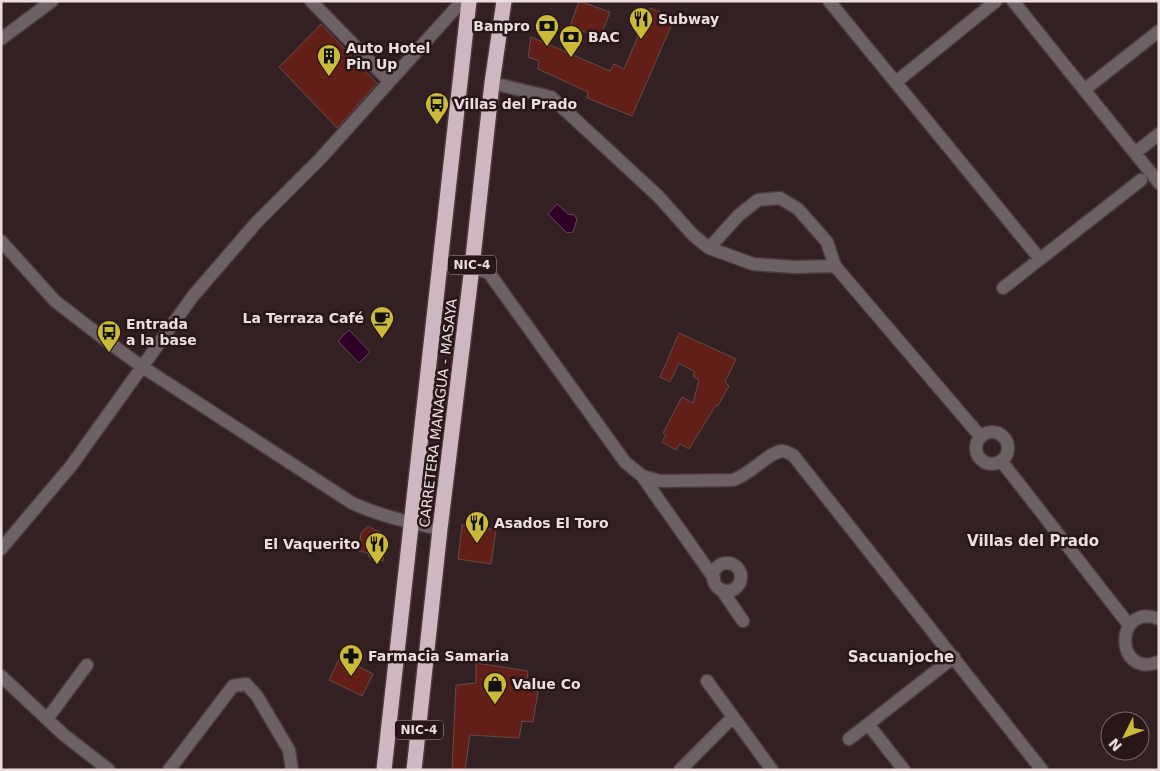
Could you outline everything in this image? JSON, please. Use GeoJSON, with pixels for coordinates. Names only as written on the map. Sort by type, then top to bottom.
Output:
{"type":"FeatureCollection","features":[{"type":"Feature","properties":{"kind":"highway","name":"CARRETERA MANAGUA - MASAYA"},"geometry":{"type":"LineString","coordinates":[[384,770],[469,1]]}},
{"type":"Feature","properties":{"kind":"highway","name":"CARRETERA MANAGUA - MASAYA"},"geometry":{"type":"LineString","coordinates":[[414,770],[492,83],[504,1]]}},
{"type":"Feature","properties":{"kind":"street"},"geometry":{"type":"LineString","coordinates":[[1,39],[52,1]]}},
{"type":"Feature","properties":{"kind":"street"},"geometry":{"type":"LineString","coordinates":[[311,1],[388,81]]}},
{"type":"Feature","properties":{"kind":"street"},"geometry":{"type":"LineString","coordinates":[[1,549],[71,466],[193,296],[250,230],[320,159],[388,81],[462,1]]}},
{"type":"Feature","properties":{"kind":"street"},"geometry":{"type":"LineString","coordinates":[[829,1],[1040,259]]}},
{"type":"Feature","properties":{"kind":"street"},"geometry":{"type":"LineString","coordinates":[[896,82],[996,1]]}},
{"type":"Feature","properties":{"kind":"street"},"geometry":{"type":"LineString","coordinates":[[1013,1],[1159,183]]}},
{"type":"Feature","properties":{"kind":"street"},"geometry":{"type":"LineString","coordinates":[[1084,90],[1159,31]]}},
{"type":"Feature","properties":{"kind":"street"},"geometry":{"type":"LineString","coordinates":[[492,83],[550,96],[658,196],[693,235],[709,248],[753,264],[795,267],[836,266]]}},
{"type":"Feature","properties":{"kind":"street"},"geometry":{"type":"LineString","coordinates":[[1135,153],[1159,134]]}},
{"type":"Feature","properties":{"kind":"street"},"geometry":{"type":"LineString","coordinates":[[1003,288],[1141,180]]}},
{"type":"Feature","properties":{"kind":"street"},"geometry":{"type":"LineString","coordinates":[[709,248],[738,215],[758,200],[780,198],[798,209],[827,242],[836,266],[981,437]]}},
{"type":"Feature","properties":{"kind":"street"},"geometry":{"type":"LineString","coordinates":[[1,241],[55,301],[141,366],[352,503],[375,513],[440,529]]}},
{"type":"Feature","properties":{"kind":"street"},"geometry":{"type":"LineString","coordinates":[[472,267],[489,273],[625,462],[642,476],[743,621]]}},
{"type":"Feature","properties":{"kind":"street"},"geometry":{"type":"LineString","coordinates":[[990,432],[1004,438],[1007,442],[1008,453],[1002,462],[992,465],[986,464],[978,457],[976,446],[981,437],[990,432]]}},
{"type":"Feature","properties":{"kind":"street"},"geometry":{"type":"LineString","coordinates":[[642,476],[660,481],[734,480],[744,477],[772,454],[783,451],[793,455],[1042,770]]}},
{"type":"Feature","properties":{"kind":"street"},"geometry":{"type":"LineString","coordinates":[[1002,462],[1130,625]]}},
{"type":"Feature","properties":{"kind":"street"},"geometry":{"type":"LineString","coordinates":[[714,578],[716,569],[724,564],[733,565],[740,571],[741,580],[737,587],[729,591],[721,589]]}},
{"type":"Feature","properties":{"kind":"street"},"geometry":{"type":"LineString","coordinates":[[1159,619],[1150,616],[1142,617],[1130,625],[1125,632],[1124,640],[1125,649],[1129,656],[1136,661],[1144,664],[1159,662]]}},
{"type":"Feature","properties":{"kind":"street"},"geometry":{"type":"LineString","coordinates":[[848,739],[954,657]]}},
{"type":"Feature","properties":{"kind":"street"},"geometry":{"type":"LineString","coordinates":[[47,719],[87,665]]}},
{"type":"Feature","properties":{"kind":"street"},"geometry":{"type":"LineString","coordinates":[[1,676],[64,735],[108,770]]}},
{"type":"Feature","properties":{"kind":"street"},"geometry":{"type":"LineString","coordinates":[[707,681],[772,770]]}},
{"type":"Feature","properties":{"kind":"street"},"geometry":{"type":"LineString","coordinates":[[169,770],[233,686],[246,684],[257,696],[289,750],[292,770]]}},
{"type":"Feature","properties":{"kind":"street"},"geometry":{"type":"LineString","coordinates":[[680,770],[733,716]]}},
{"type":"Feature","properties":{"kind":"street"},"geometry":{"type":"LineString","coordinates":[[868,724],[904,770]]}},
{"type":"Feature","properties":{"kind":"shaded area"},"geometry":{"type":"Polygon","coordinates":[[[557,204],[577,219],[573,232],[567,233],[548,214],[557,204]]]}},
{"type":"Feature","properties":{"kind":"shaded area"},"geometry":{"type":"Polygon","coordinates":[[[349,330],[370,352],[359,363],[338,341],[349,330]]]}},
{"type":"Feature","properties":{"kind":"building"},"geometry":{"type":"Polygon","coordinates":[[[579,1],[610,12],[600,38],[570,26],[579,1]]]}},
{"type":"Feature","properties":{"kind":"building"},"geometry":{"type":"Polygon","coordinates":[[[650,8],[675,17],[632,116],[587,98],[588,92],[538,69],[539,61],[528,57],[531,37],[610,71],[614,64],[624,69],[650,8]]]}},
{"type":"Feature","properties":{"kind":"building","name":"Auto Hotel Pin Up"},"geometry":{"type":"Polygon","coordinates":[[[321,24],[377,83],[337,128],[279,67],[321,24]]]}},
{"type":"Feature","properties":{"kind":"building"},"geometry":{"type":"Polygon","coordinates":[[[679,333],[736,359],[725,382],[729,386],[718,406],[716,405],[689,449],[680,444],[676,450],[662,442],[666,435],[663,433],[682,397],[693,403],[699,380],[693,376],[695,372],[679,363],[670,382],[660,377],[679,333]]]}},
{"type":"Feature","properties":{"kind":"building","name":"Asados El Toro"},"geometry":{"type":"Polygon","coordinates":[[[462,525],[496,530],[491,564],[458,559],[462,525]]]}},
{"type":"Feature","properties":{"kind":"building"},"geometry":{"type":"Polygon","coordinates":[[[368,526],[385,535],[383,561],[369,557],[368,553],[359,551],[361,533],[368,526]]]}},
{"type":"Feature","properties":{"kind":"building","name":"Farmacia Samaria"},"geometry":{"type":"Polygon","coordinates":[[[340,657],[373,674],[362,696],[329,680],[340,657]]]}},
{"type":"Feature","properties":{"kind":"building","name":"Value Co"},"geometry":{"type":"Polygon","coordinates":[[[476,663],[528,671],[526,688],[538,692],[533,722],[522,721],[519,738],[470,735],[465,770],[452,770],[456,685],[476,683],[476,663]]]}},
{"type":"Feature","properties":{"kind":"place","name":"Subway"},"geometry":{"type":"Point","coordinates":[641,40]}},
{"type":"Feature","properties":{"kind":"place","name":"Banpro"},"geometry":{"type":"Point","coordinates":[547,47]}},
{"type":"Feature","properties":{"kind":"place","name":"BAC"},"geometry":{"type":"Point","coordinates":[571,58]}},
{"type":"Feature","properties":{"kind":"place","name":"Auto Hotel Pin Up"},"geometry":{"type":"Point","coordinates":[329,77]}},
{"type":"Feature","properties":{"kind":"place","name":"Villas del Prado"},"geometry":{"type":"Point","coordinates":[437,125]}},
{"type":"Feature","properties":{"kind":"place","name":"La Terraza Café"},"geometry":{"type":"Point","coordinates":[382,339]}},
{"type":"Feature","properties":{"kind":"place","name":"Entrada a la base"},"geometry":{"type":"Point","coordinates":[109,353]}},
{"type":"Feature","properties":{"kind":"place","name":"Asados El Toro"},"geometry":{"type":"Point","coordinates":[477,544]}},
{"type":"Feature","properties":{"kind":"place","name":"El Vaquerito"},"geometry":{"type":"Point","coordinates":[377,565]}},
{"type":"Feature","properties":{"kind":"place","name":"Farmacia Samaria"},"geometry":{"type":"Point","coordinates":[351,677]}},
{"type":"Feature","properties":{"kind":"place","name":"Value Co"},"geometry":{"type":"Point","coordinates":[495,705]}},
{"type":"Feature","properties":{"kind":"district","name":"Villas del Prado"},"geometry":{"type":"Point","coordinates":[1033,541]}},
{"type":"Feature","properties":{"kind":"district","name":"Sacuanjoche"},"geometry":{"type":"Point","coordinates":[901,657]}}]}
